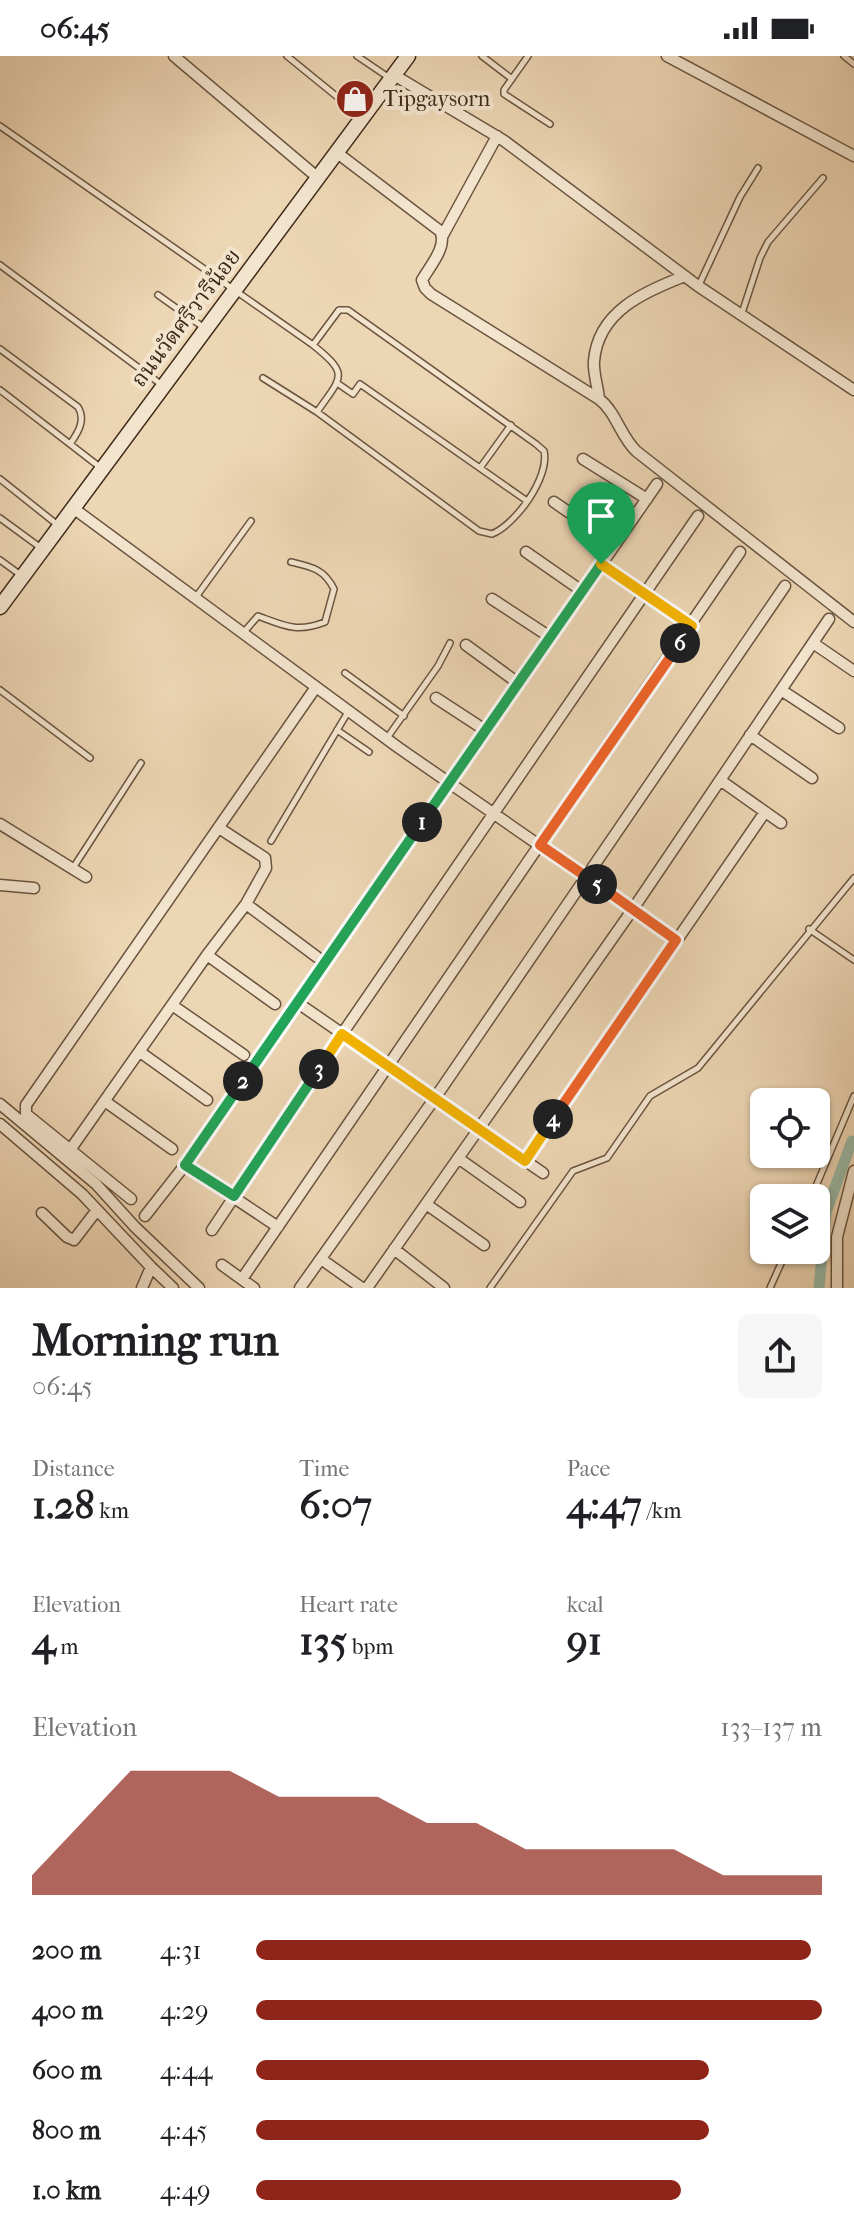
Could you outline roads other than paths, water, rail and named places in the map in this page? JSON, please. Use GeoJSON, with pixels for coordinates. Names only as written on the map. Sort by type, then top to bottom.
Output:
{"type":"FeatureCollection","features":[{"type":"Feature","properties":{"kind":"main road","name":"ถนนวัดศรีวารีน้อย"},"geometry":{"type":"LineString","coordinates":[[0,607],[408,56]]}},
{"type":"Feature","properties":{"kind":"street"},"geometry":{"type":"LineString","coordinates":[[174,56],[317,177]]}},
{"type":"Feature","properties":{"kind":"street"},"geometry":{"type":"LineString","coordinates":[[667,56],[854,156]]}},
{"type":"Feature","properties":{"kind":"street"},"geometry":{"type":"LineString","coordinates":[[393,77],[497,136],[629,231],[698,286],[854,390]]}},
{"type":"Feature","properties":{"kind":"street"},"geometry":{"type":"LineString","coordinates":[[497,136],[443,235],[442,245],[422,280],[425,288],[607,405],[620,431],[636,451],[854,622]]}},
{"type":"Feature","properties":{"kind":"street"},"geometry":{"type":"LineString","coordinates":[[336,152],[443,235]]}},
{"type":"Feature","properties":{"kind":"street"},"geometry":{"type":"LineString","coordinates":[[599,399],[594,363],[602,330],[608,320],[639,296],[685,276]]}},
{"type":"Feature","properties":{"kind":"street"},"geometry":{"type":"LineString","coordinates":[[583,459],[647,499]]}},
{"type":"Feature","properties":{"kind":"street"},"geometry":{"type":"LineString","coordinates":[[145,1216],[185,1165],[657,484]]}},
{"type":"Feature","properties":{"kind":"street"},"geometry":{"type":"LineString","coordinates":[[554,502],[615,544]]}},
{"type":"Feature","properties":{"kind":"street"},"geometry":{"type":"LineString","coordinates":[[73,508],[387,739],[676,940]]}},
{"type":"Feature","properties":{"kind":"street"},"geometry":{"type":"LineString","coordinates":[[212,1230],[342,1034],[698,516]]}},
{"type":"Feature","properties":{"kind":"street"},"geometry":{"type":"LineString","coordinates":[[526,552],[582,591]]}},
{"type":"Feature","properties":{"kind":"street"},"geometry":{"type":"LineString","coordinates":[[242,1279],[740,552]]}},
{"type":"Feature","properties":{"kind":"street"},"geometry":{"type":"LineString","coordinates":[[601,564],[692,626]]}},
{"type":"Feature","properties":{"kind":"street"},"geometry":{"type":"LineString","coordinates":[[300,1288],[435,1098],[785,586]]}},
{"type":"Feature","properties":{"kind":"street"},"geometry":{"type":"LineString","coordinates":[[492,599],[550,637]]}},
{"type":"Feature","properties":{"kind":"street"},"geometry":{"type":"LineString","coordinates":[[321,1259],[365,1288],[633,909],[829,619]]}},
{"type":"Feature","properties":{"kind":"street"},"geometry":{"type":"LineString","coordinates":[[813,643],[854,671]]}},
{"type":"Feature","properties":{"kind":"street"},"geometry":{"type":"LineString","coordinates":[[466,645],[518,683]]}},
{"type":"Feature","properties":{"kind":"street"},"geometry":{"type":"LineString","coordinates":[[131,1199],[26,1114],[26,1105],[316,687]]}},
{"type":"Feature","properties":{"kind":"street"},"geometry":{"type":"LineString","coordinates":[[781,690],[839,728]]}},
{"type":"Feature","properties":{"kind":"street"},"geometry":{"type":"LineString","coordinates":[[436,698],[485,730]]}},
{"type":"Feature","properties":{"kind":"street"},"geometry":{"type":"LineString","coordinates":[[750,735],[812,778]]}},
{"type":"Feature","properties":{"kind":"street"},"geometry":{"type":"LineString","coordinates":[[720,780],[781,823]]}},
{"type":"Feature","properties":{"kind":"street"},"geometry":{"type":"LineString","coordinates":[[525,1161],[765,812]]}},
{"type":"Feature","properties":{"kind":"street"},"geometry":{"type":"LineString","coordinates":[[0,824],[86,877]]}},
{"type":"Feature","properties":{"kind":"street"},"geometry":{"type":"LineString","coordinates":[[70,1150],[246,904],[266,868],[266,861],[219,828]]}},
{"type":"Feature","properties":{"kind":"street"},"geometry":{"type":"LineString","coordinates":[[0,885],[34,888]]}},
{"type":"Feature","properties":{"kind":"street"},"geometry":{"type":"LineString","coordinates":[[246,904],[317,957]]}},
{"type":"Feature","properties":{"kind":"street"},"geometry":{"type":"LineString","coordinates":[[207,955],[275,1004]]}},
{"type":"Feature","properties":{"kind":"street"},"geometry":{"type":"LineString","coordinates":[[298,1003],[543,1173]]}},
{"type":"Feature","properties":{"kind":"street"},"geometry":{"type":"LineString","coordinates":[[172,1005],[244,1055]]}},
{"type":"Feature","properties":{"kind":"street"},"geometry":{"type":"LineString","coordinates":[[140,1052],[207,1100]]}},
{"type":"Feature","properties":{"kind":"street"},"geometry":{"type":"LineString","coordinates":[[106,1102],[172,1149]]}},
{"type":"Feature","properties":{"kind":"street"},"geometry":{"type":"LineString","coordinates":[[0,1104],[96,1184],[135,1227],[199,1288]]}},
{"type":"Feature","properties":{"kind":"street"},"geometry":{"type":"LineString","coordinates":[[0,1124],[49,1163],[173,1288]]}},
{"type":"Feature","properties":{"kind":"street"},"geometry":{"type":"LineString","coordinates":[[458,1158],[520,1202]]}},
{"type":"Feature","properties":{"kind":"street"},"geometry":{"type":"LineString","coordinates":[[185,1165],[278,1227]]}},
{"type":"Feature","properties":{"kind":"street"},"geometry":{"type":"LineString","coordinates":[[837,1288],[837,1237],[854,1171]]}},
{"type":"Feature","properties":{"kind":"street"},"geometry":{"type":"LineString","coordinates":[[426,1204],[484,1245]]}},
{"type":"Feature","properties":{"kind":"street"},"geometry":{"type":"LineString","coordinates":[[42,1213],[74,1240],[97,1210]]}},
{"type":"Feature","properties":{"kind":"street"},"geometry":{"type":"LineString","coordinates":[[394,1249],[444,1288]]}},
{"type":"Feature","properties":{"kind":"street"},"geometry":{"type":"LineString","coordinates":[[222,1265],[254,1288]]}},
{"type":"Feature","properties":{"kind":"street"},"geometry":{"type":"LineString","coordinates":[[142,1288],[151,1267]]}},
{"type":"Feature","properties":{"kind":"lane"},"geometry":{"type":"LineString","coordinates":[[287,56],[363,118]]}},
{"type":"Feature","properties":{"kind":"lane"},"geometry":{"type":"LineString","coordinates":[[357,56],[393,77]]}},
{"type":"Feature","properties":{"kind":"lane"},"geometry":{"type":"LineString","coordinates":[[367,62],[371,56]]}},
{"type":"Feature","properties":{"kind":"lane"},"geometry":{"type":"LineString","coordinates":[[482,56],[512,79]]}},
{"type":"Feature","properties":{"kind":"lane"},"geometry":{"type":"LineString","coordinates":[[527,56],[504,90],[506,97],[550,124]]}},
{"type":"Feature","properties":{"kind":"lane"},"geometry":{"type":"LineString","coordinates":[[844,56],[854,64]]}},
{"type":"Feature","properties":{"kind":"lane"},"geometry":{"type":"LineString","coordinates":[[0,126],[313,345],[337,365],[337,383],[317,412]]}},
{"type":"Feature","properties":{"kind":"lane"},"geometry":{"type":"LineString","coordinates":[[698,286],[740,197],[758,168]]}},
{"type":"Feature","properties":{"kind":"lane"},"geometry":{"type":"LineString","coordinates":[[741,314],[768,242],[823,178]]}},
{"type":"Feature","properties":{"kind":"lane"},"geometry":{"type":"LineString","coordinates":[[0,265],[163,385]]}},
{"type":"Feature","properties":{"kind":"lane"},"geometry":{"type":"LineString","coordinates":[[158,295],[205,329]]}},
{"type":"Feature","properties":{"kind":"lane"},"geometry":{"type":"LineString","coordinates":[[263,378],[317,412],[479,531],[492,534],[513,520],[536,488],[546,458],[544,451],[348,310],[339,310],[313,345]]}},
{"type":"Feature","properties":{"kind":"lane"},"geometry":{"type":"LineString","coordinates":[[0,349],[81,411],[80,427],[70,444]]}},
{"type":"Feature","properties":{"kind":"lane"},"geometry":{"type":"LineString","coordinates":[[337,383],[353,394],[360,384],[527,501]]}},
{"type":"Feature","properties":{"kind":"lane"},"geometry":{"type":"LineString","coordinates":[[0,390],[102,468]]}},
{"type":"Feature","properties":{"kind":"lane"},"geometry":{"type":"LineString","coordinates":[[480,468],[511,425]]}},
{"type":"Feature","properties":{"kind":"lane"},"geometry":{"type":"LineString","coordinates":[[0,479],[60,526]]}},
{"type":"Feature","properties":{"kind":"lane"},"geometry":{"type":"LineString","coordinates":[[0,518],[42,549]]}},
{"type":"Feature","properties":{"kind":"lane"},"geometry":{"type":"LineString","coordinates":[[196,598],[251,521]]}},
{"type":"Feature","properties":{"kind":"lane"},"geometry":{"type":"LineString","coordinates":[[0,560],[22,577]]}},
{"type":"Feature","properties":{"kind":"lane"},"geometry":{"type":"LineString","coordinates":[[243,633],[258,616],[282,625],[306,629],[325,622],[334,589],[328,576],[317,568],[291,562]]}},
{"type":"Feature","properties":{"kind":"lane"},"geometry":{"type":"LineString","coordinates":[[387,739],[450,643]]}},
{"type":"Feature","properties":{"kind":"lane"},"geometry":{"type":"LineString","coordinates":[[345,673],[404,716]]}},
{"type":"Feature","properties":{"kind":"lane"},"geometry":{"type":"LineString","coordinates":[[0,690],[90,758]]}},
{"type":"Feature","properties":{"kind":"lane"},"geometry":{"type":"LineString","coordinates":[[271,841],[349,711]]}},
{"type":"Feature","properties":{"kind":"lane"},"geometry":{"type":"LineString","coordinates":[[337,730],[369,752]]}},
{"type":"Feature","properties":{"kind":"lane"},"geometry":{"type":"LineString","coordinates":[[72,868],[141,763]]}},
{"type":"Feature","properties":{"kind":"lane"},"geometry":{"type":"LineString","coordinates":[[490,1288],[573,1171],[607,1158],[656,1091],[698,1068],[809,929],[854,878]]}},
{"type":"Feature","properties":{"kind":"lane"},"geometry":{"type":"LineString","coordinates":[[809,929],[854,960]]}},
{"type":"Feature","properties":{"kind":"lane"},"geometry":{"type":"LineString","coordinates":[[817,1184],[854,1096]]}},
{"type":"Feature","properties":{"kind":"lane"},"geometry":{"type":"LineString","coordinates":[[770,1288],[781,1264]]}},
{"type":"Feature","properties":{"kind":"waterway"},"geometry":{"type":"LineString","coordinates":[[819,1288],[826,1212],[852,1141]]}},
{"type":"Feature","properties":{"kind":"place","name":"Tipgaysorn"},"geometry":{"type":"Point","coordinates":[355,99]}}]}
